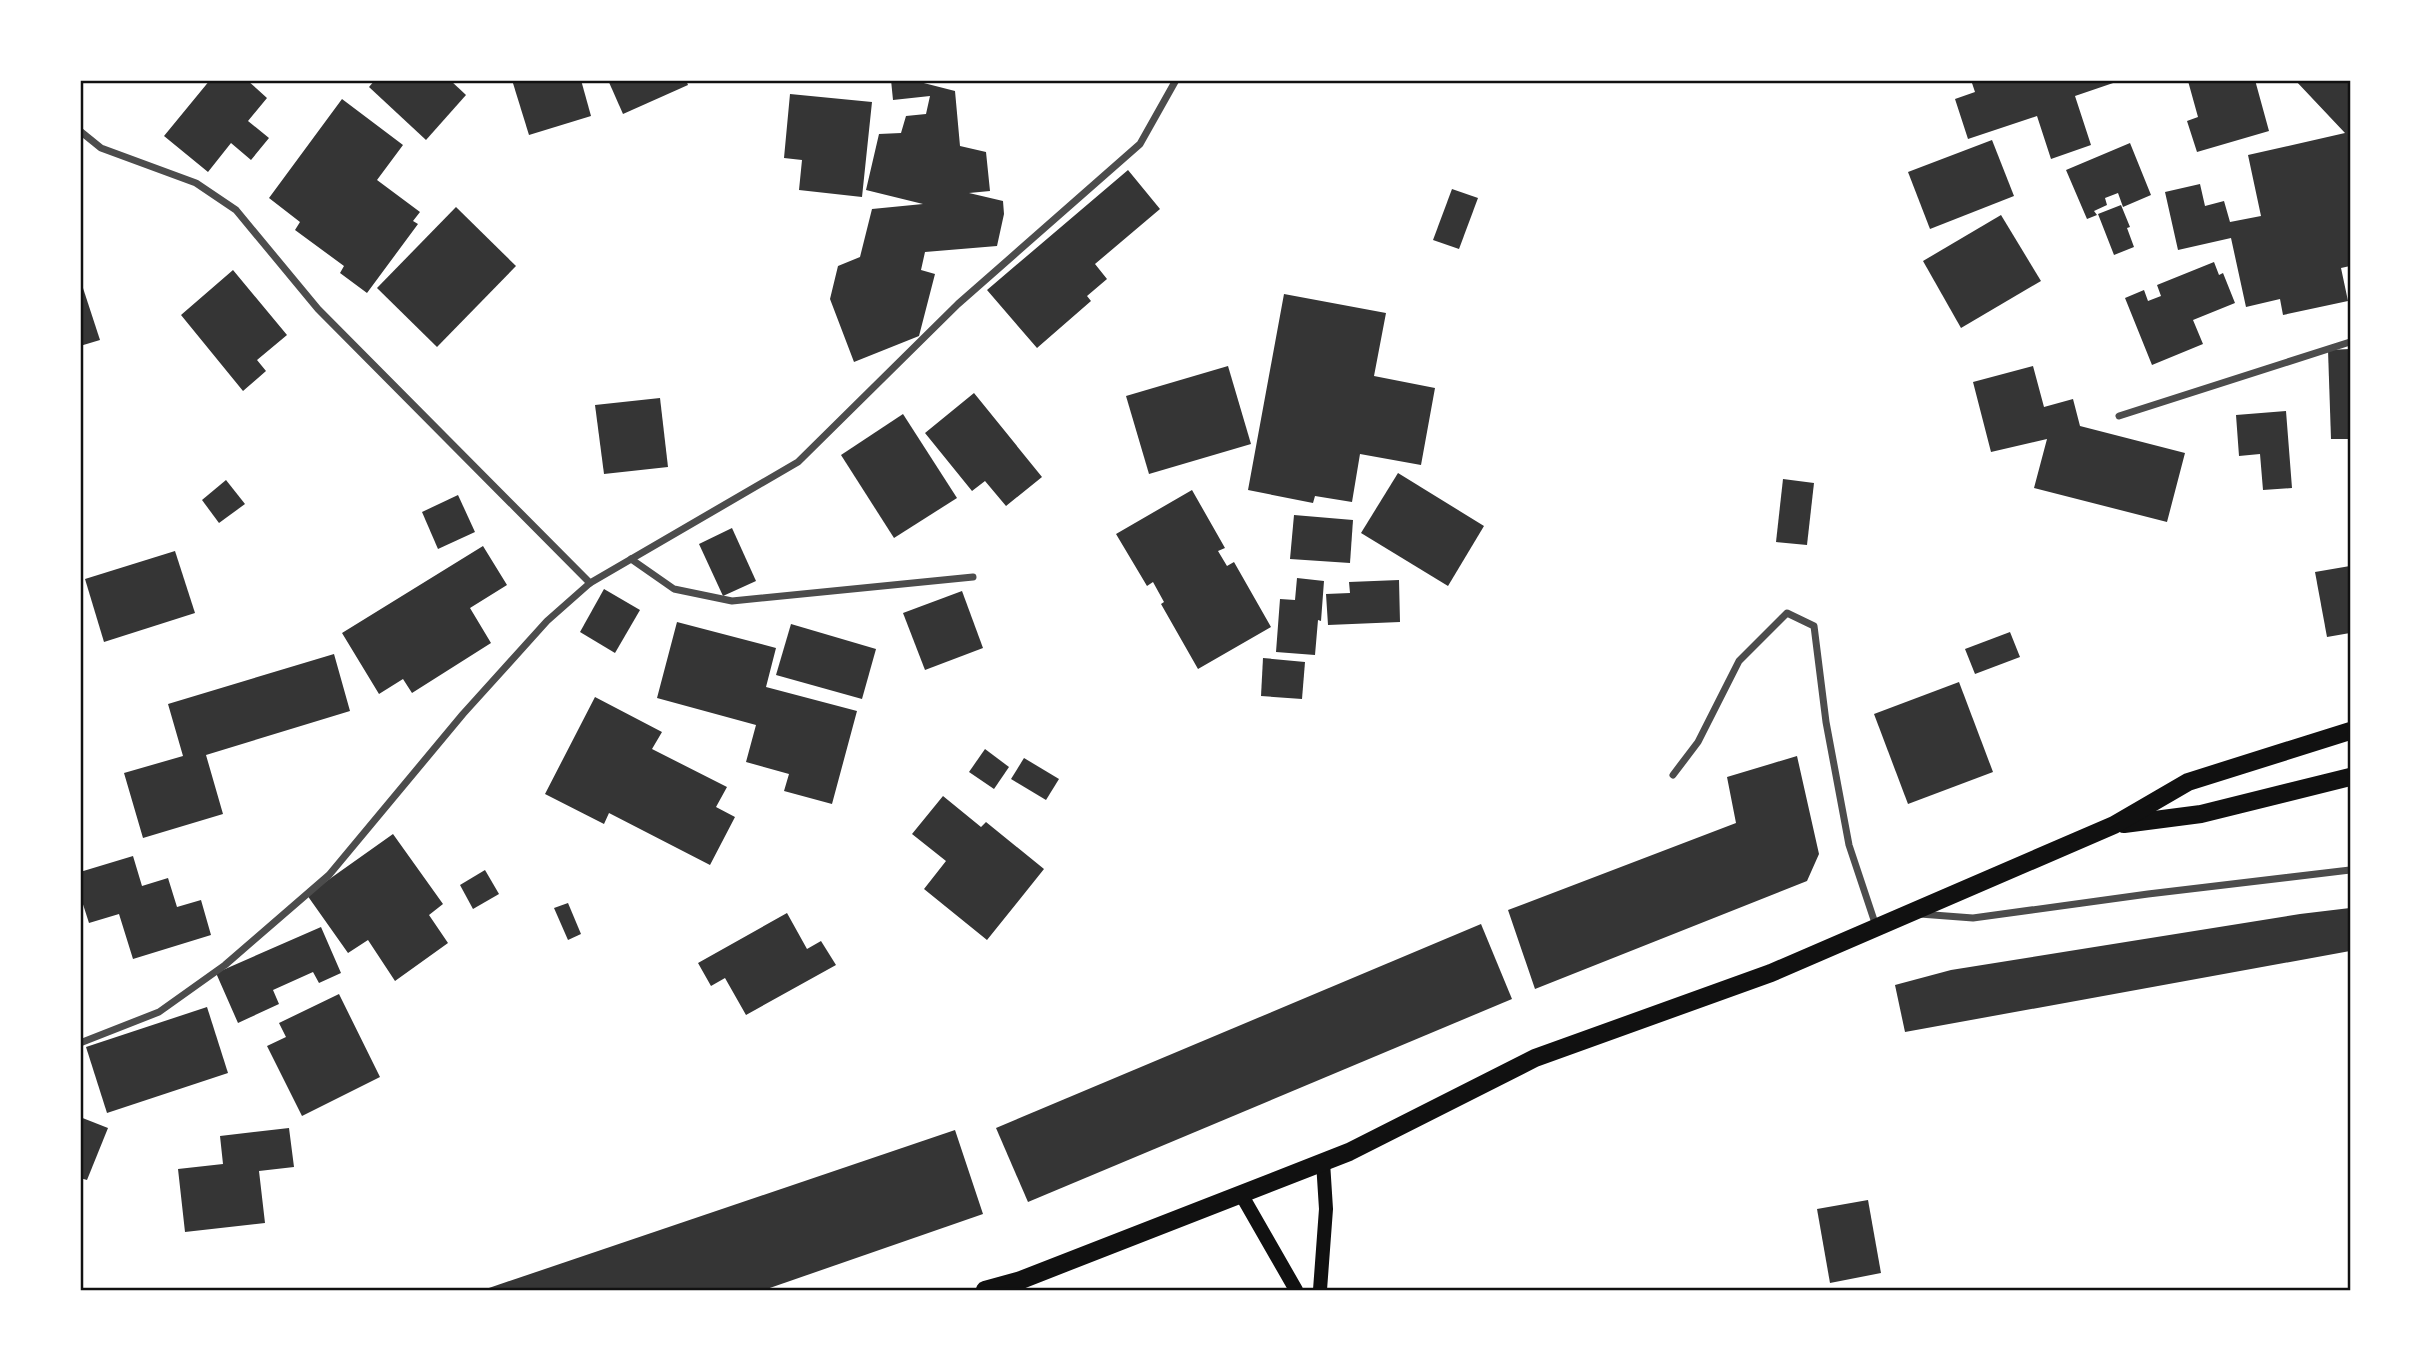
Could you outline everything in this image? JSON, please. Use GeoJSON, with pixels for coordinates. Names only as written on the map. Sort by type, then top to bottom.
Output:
{"type":"FeatureCollection","features":[{"type":"Feature","properties":{"kind":"main road"},"geometry":{"type":"LineString","coordinates":[[985,1290],[1021,1280],[1349,1152],[1535,1058],[1771,973],[2114,825],[2188,782],[2350,731]]}},
{"type":"Feature","properties":{"kind":"main road"},"geometry":{"type":"LineString","coordinates":[[2114,825],[2201,814],[2350,777]]}},
{"type":"Feature","properties":{"kind":"main road"},"geometry":{"type":"LineString","coordinates":[[1320,1290],[1326,1209],[1323,1162]]}},
{"type":"Feature","properties":{"kind":"main road"},"geometry":{"type":"LineString","coordinates":[[1241,1194],[1296,1290]]}},
{"type":"Feature","properties":{"kind":"street"},"geometry":{"type":"LineString","coordinates":[[80,1043],[159,1012],[225,965],[330,876],[463,714],[547,621],[590,583],[798,462],[958,304],[1140,144],[1176,80]]}},
{"type":"Feature","properties":{"kind":"street"},"geometry":{"type":"LineString","coordinates":[[80,131],[101,148],[197,183],[236,210],[318,309],[590,583]]}},
{"type":"Feature","properties":{"kind":"street"},"geometry":{"type":"LineString","coordinates":[[2119,416],[2350,342]]}},
{"type":"Feature","properties":{"kind":"street"},"geometry":{"type":"LineString","coordinates":[[631,559],[674,589],[732,601],[973,577]]}},
{"type":"Feature","properties":{"kind":"street"},"geometry":{"type":"LineString","coordinates":[[1673,775],[1698,742],[1739,660],[1787,613],[1814,626],[1826,722],[1849,845],[1876,926]]}},
{"type":"Feature","properties":{"kind":"street"},"geometry":{"type":"LineString","coordinates":[[1906,913],[1973,918],[2350,870]]}},
{"type":"Feature","properties":{"kind":"building"},"geometry":{"type":"Polygon","coordinates":[[[210,80],[247,80],[267,98],[248,121],[269,138],[251,160],[231,143],[208,172],[164,136],[210,80]]]}},
{"type":"Feature","properties":{"kind":"building"},"geometry":{"type":"Polygon","coordinates":[[[375,80],[450,80],[466,95],[426,140],[369,87],[375,80]]]}},
{"type":"Feature","properties":{"kind":"building"},"geometry":{"type":"Polygon","coordinates":[[[512,80],[581,80],[591,116],[529,135],[512,80]]]}},
{"type":"Feature","properties":{"kind":"building"},"geometry":{"type":"Polygon","coordinates":[[[608,80],[686,80],[688,85],[623,114],[608,80]]]}},
{"type":"Feature","properties":{"kind":"building"},"geometry":{"type":"Polygon","coordinates":[[[891,80],[912,80],[955,91],[960,146],[986,152],[990,191],[969,193],[1003,201],[1004,214],[997,246],[925,252],[921,270],[935,274],[919,336],[854,362],[830,299],[838,266],[860,257],[872,209],[923,204],[866,190],[879,134],[901,133],[906,116],[926,114],[930,96],[893,100],[891,80]]]}},
{"type":"Feature","properties":{"kind":"building"},"geometry":{"type":"Polygon","coordinates":[[[1971,80],[2119,81],[2075,96],[2091,145],[2051,159],[2037,116],[1968,139],[1955,99],[1975,92],[1971,80]]]}},
{"type":"Feature","properties":{"kind":"building"},"geometry":{"type":"Polygon","coordinates":[[[2255,80],[2269,131],[2197,152],[2187,121],[2198,117],[2188,81],[2255,80]]]}},
{"type":"Feature","properties":{"kind":"building"},"geometry":{"type":"Polygon","coordinates":[[[2295,80],[2350,80],[2350,266],[2341,268],[2348,301],[2283,315],[2280,299],[2246,307],[2231,238],[2178,250],[2165,192],[2200,184],[2205,206],[2224,201],[2230,222],[2261,216],[2248,155],[2345,133],[2295,80]]]}},
{"type":"Feature","properties":{"kind":"building"},"geometry":{"type":"Polygon","coordinates":[[[790,94],[872,102],[862,197],[799,190],[802,160],[784,158],[790,94]]]}},
{"type":"Feature","properties":{"kind":"building"},"geometry":{"type":"Polygon","coordinates":[[[342,99],[403,145],[377,180],[420,212],[413,221],[418,224],[367,293],[340,273],[344,266],[295,230],[300,222],[269,198],[342,99]]]}},
{"type":"Feature","properties":{"kind":"building"},"geometry":{"type":"Polygon","coordinates":[[[1992,140],[2014,196],[1930,229],[1908,172],[1992,140]]]}},
{"type":"Feature","properties":{"kind":"building"},"geometry":{"type":"Polygon","coordinates":[[[2130,143],[2151,195],[2123,207],[2118,193],[2105,198],[2107,205],[2094,211],[2097,215],[2087,219],[2066,170],[2130,143]]]}},
{"type":"Feature","properties":{"kind":"building"},"geometry":{"type":"Polygon","coordinates":[[[1128,170],[1160,209],[1095,264],[1107,279],[1087,296],[1091,301],[1037,348],[987,290],[1128,170]]]}},
{"type":"Feature","properties":{"kind":"building"},"geometry":{"type":"Polygon","coordinates":[[[1452,189],[1478,198],[1459,249],[1433,240],[1452,189]]]}},
{"type":"Feature","properties":{"kind":"building"},"geometry":{"type":"Polygon","coordinates":[[[2121,205],[2134,247],[2114,255],[2098,214],[2121,205]]]}},
{"type":"Feature","properties":{"kind":"building"},"geometry":{"type":"Polygon","coordinates":[[[456,207],[516,266],[437,347],[377,288],[456,207]]]}},
{"type":"Feature","properties":{"kind":"building"},"geometry":{"type":"Polygon","coordinates":[[[2001,215],[2041,281],[1961,328],[1923,261],[2001,215]]]}},
{"type":"Feature","properties":{"kind":"building"},"geometry":{"type":"Polygon","coordinates":[[[2214,262],[2219,275],[2223,273],[2235,303],[2193,320],[2203,344],[2152,365],[2125,298],[2144,290],[2148,301],[2161,296],[2157,285],[2214,262]]]}},
{"type":"Feature","properties":{"kind":"building"},"geometry":{"type":"Polygon","coordinates":[[[233,270],[287,335],[257,360],[266,371],[243,391],[181,315],[233,270]]]}},
{"type":"Feature","properties":{"kind":"building"},"geometry":{"type":"Polygon","coordinates":[[[83,288],[100,340],[80,346],[80,289],[83,288]]]}},
{"type":"Feature","properties":{"kind":"building"},"geometry":{"type":"Polygon","coordinates":[[[1284,294],[1386,313],[1374,376],[1435,388],[1421,465],[1360,454],[1352,502],[1315,496],[1313,503],[1248,490],[1284,294]]]}},
{"type":"Feature","properties":{"kind":"building"},"geometry":{"type":"Polygon","coordinates":[[[2350,349],[2350,439],[2331,439],[2328,350],[2350,349]]]}},
{"type":"Feature","properties":{"kind":"building"},"geometry":{"type":"Polygon","coordinates":[[[1228,366],[1251,444],[1149,474],[1126,396],[1228,366]]]}},
{"type":"Feature","properties":{"kind":"building"},"geometry":{"type":"Polygon","coordinates":[[[2033,366],[2044,407],[2073,399],[2080,426],[2185,453],[2167,522],[2034,488],[2047,439],[1991,452],[1973,382],[2033,366]]]}},
{"type":"Feature","properties":{"kind":"building"},"geometry":{"type":"Polygon","coordinates":[[[974,393],[1042,477],[1006,506],[985,481],[972,491],[925,433],[974,393]]]}},
{"type":"Feature","properties":{"kind":"building"},"geometry":{"type":"Polygon","coordinates":[[[660,398],[668,467],[604,474],[595,405],[660,398]]]}},
{"type":"Feature","properties":{"kind":"building"},"geometry":{"type":"Polygon","coordinates":[[[2286,411],[2292,488],[2263,490],[2260,454],[2239,456],[2236,415],[2286,411]]]}},
{"type":"Feature","properties":{"kind":"building"},"geometry":{"type":"Polygon","coordinates":[[[903,414],[957,498],[894,538],[841,455],[903,414]]]}},
{"type":"Feature","properties":{"kind":"building"},"geometry":{"type":"Polygon","coordinates":[[[1398,473],[1484,526],[1448,586],[1361,533],[1398,473]]]}},
{"type":"Feature","properties":{"kind":"building"},"geometry":{"type":"Polygon","coordinates":[[[1783,479],[1814,483],[1807,545],[1776,542],[1783,479]]]}},
{"type":"Feature","properties":{"kind":"building"},"geometry":{"type":"Polygon","coordinates":[[[226,480],[245,504],[219,523],[202,500],[226,480]]]}},
{"type":"Feature","properties":{"kind":"building"},"geometry":{"type":"Polygon","coordinates":[[[1192,490],[1225,548],[1218,551],[1227,566],[1234,562],[1271,627],[1198,669],[1161,604],[1164,602],[1153,582],[1147,586],[1116,534],[1192,490]]]}},
{"type":"Feature","properties":{"kind":"building"},"geometry":{"type":"Polygon","coordinates":[[[458,495],[475,532],[438,549],[422,512],[458,495]]]}},
{"type":"Feature","properties":{"kind":"building"},"geometry":{"type":"Polygon","coordinates":[[[1294,515],[1353,520],[1350,563],[1290,559],[1294,515]]]}},
{"type":"Feature","properties":{"kind":"building"},"geometry":{"type":"Polygon","coordinates":[[[732,528],[756,581],[723,596],[699,544],[732,528]]]}},
{"type":"Feature","properties":{"kind":"building"},"geometry":{"type":"Polygon","coordinates":[[[483,546],[507,585],[470,608],[491,643],[412,693],[403,679],[379,694],[342,633],[483,546]]]}},
{"type":"Feature","properties":{"kind":"building"},"geometry":{"type":"Polygon","coordinates":[[[175,551],[195,613],[104,642],[85,579],[175,551]]]}},
{"type":"Feature","properties":{"kind":"building"},"geometry":{"type":"Polygon","coordinates":[[[2350,566],[2350,633],[2327,637],[2315,572],[2350,566]]]}},
{"type":"Feature","properties":{"kind":"building"},"geometry":{"type":"Polygon","coordinates":[[[1297,578],[1324,581],[1315,655],[1276,652],[1280,599],[1295,600],[1297,578]]]}},
{"type":"Feature","properties":{"kind":"building"},"geometry":{"type":"Polygon","coordinates":[[[1399,580],[1400,622],[1328,625],[1326,594],[1350,593],[1349,582],[1399,580]]]}},
{"type":"Feature","properties":{"kind":"building"},"geometry":{"type":"Polygon","coordinates":[[[604,589],[640,610],[615,653],[580,632],[604,589]]]}},
{"type":"Feature","properties":{"kind":"building"},"geometry":{"type":"Polygon","coordinates":[[[962,591],[983,648],[925,670],[903,613],[962,591]]]}},
{"type":"Feature","properties":{"kind":"building"},"geometry":{"type":"Polygon","coordinates":[[[677,622],[776,648],[766,687],[857,711],[832,804],[784,791],[789,774],[746,762],[756,725],[657,698],[677,622]]]}},
{"type":"Feature","properties":{"kind":"building"},"geometry":{"type":"Polygon","coordinates":[[[791,624],[876,649],[862,699],[776,675],[791,624]]]}},
{"type":"Feature","properties":{"kind":"building"},"geometry":{"type":"Polygon","coordinates":[[[2010,632],[2020,657],[1975,674],[1965,649],[2010,632]]]}},
{"type":"Feature","properties":{"kind":"building"},"geometry":{"type":"Polygon","coordinates":[[[334,654],[350,711],[206,755],[223,814],[143,838],[124,773],[183,756],[168,704],[334,654]]]}},
{"type":"Feature","properties":{"kind":"building"},"geometry":{"type":"Polygon","coordinates":[[[1263,658],[1305,662],[1302,699],[1261,696],[1263,658]]]}},
{"type":"Feature","properties":{"kind":"building"},"geometry":{"type":"Polygon","coordinates":[[[1959,682],[1993,772],[1908,804],[1874,714],[1959,682]]]}},
{"type":"Feature","properties":{"kind":"building"},"geometry":{"type":"Polygon","coordinates":[[[595,697],[662,732],[652,749],[727,787],[716,807],[735,817],[710,865],[609,813],[604,824],[545,794],[595,697]]]}},
{"type":"Feature","properties":{"kind":"building"},"geometry":{"type":"Polygon","coordinates":[[[985,749],[1009,767],[994,789],[969,772],[985,749]]]}},
{"type":"Feature","properties":{"kind":"building"},"geometry":{"type":"Polygon","coordinates":[[[1797,756],[1819,854],[1807,881],[1535,989],[1508,910],[1736,823],[1727,777],[1797,756]]]}},
{"type":"Feature","properties":{"kind":"building"},"geometry":{"type":"Polygon","coordinates":[[[1024,758],[1059,779],[1046,800],[1011,779],[1024,758]]]}},
{"type":"Feature","properties":{"kind":"building"},"geometry":{"type":"Polygon","coordinates":[[[943,796],[981,827],[986,822],[1044,869],[987,940],[924,889],[946,861],[912,834],[943,796]]]}},
{"type":"Feature","properties":{"kind":"building"},"geometry":{"type":"Polygon","coordinates":[[[393,834],[443,904],[429,915],[448,943],[395,981],[368,940],[348,953],[307,895],[393,834]]]}},
{"type":"Feature","properties":{"kind":"building"},"geometry":{"type":"Polygon","coordinates":[[[133,856],[142,886],[168,878],[177,907],[201,900],[211,935],[133,959],[119,914],[89,923],[80,895],[80,872],[133,856]]]}},
{"type":"Feature","properties":{"kind":"building"},"geometry":{"type":"Polygon","coordinates":[[[485,870],[499,894],[473,909],[460,885],[485,870]]]}},
{"type":"Feature","properties":{"kind":"building"},"geometry":{"type":"Polygon","coordinates":[[[568,903],[581,934],[568,940],[554,908],[568,903]]]}},
{"type":"Feature","properties":{"kind":"building"},"geometry":{"type":"Polygon","coordinates":[[[2350,908],[2350,951],[1905,1032],[1895,985],[1951,970],[2350,908]]]}},
{"type":"Feature","properties":{"kind":"building"},"geometry":{"type":"Polygon","coordinates":[[[787,913],[807,949],[821,941],[836,965],[746,1015],[725,978],[711,986],[698,963],[787,913]]]}},
{"type":"Feature","properties":{"kind":"building"},"geometry":{"type":"Polygon","coordinates":[[[1481,924],[1512,999],[1028,1202],[996,1128],[1481,924]]]}},
{"type":"Feature","properties":{"kind":"building"},"geometry":{"type":"Polygon","coordinates":[[[321,927],[341,973],[319,983],[313,972],[273,990],[279,1004],[238,1023],[216,973],[321,927]]]}},
{"type":"Feature","properties":{"kind":"building"},"geometry":{"type":"Polygon","coordinates":[[[339,994],[380,1077],[302,1116],[267,1046],[286,1037],[279,1023],[339,994]]]}},
{"type":"Feature","properties":{"kind":"building"},"geometry":{"type":"Polygon","coordinates":[[[207,1007],[228,1073],[107,1113],[86,1047],[207,1007]]]}},
{"type":"Feature","properties":{"kind":"building"},"geometry":{"type":"Polygon","coordinates":[[[80,1117],[108,1128],[87,1180],[80,1178],[80,1117]]]}},
{"type":"Feature","properties":{"kind":"building"},"geometry":{"type":"Polygon","coordinates":[[[289,1128],[294,1167],[259,1171],[265,1223],[185,1232],[178,1169],[223,1164],[220,1136],[289,1128]]]}},
{"type":"Feature","properties":{"kind":"building"},"geometry":{"type":"Polygon","coordinates":[[[955,1130],[983,1214],[764,1290],[483,1290],[955,1130]]]}},
{"type":"Feature","properties":{"kind":"building"},"geometry":{"type":"Polygon","coordinates":[[[1868,1200],[1881,1273],[1830,1283],[1817,1209],[1868,1200]]]}}]}
